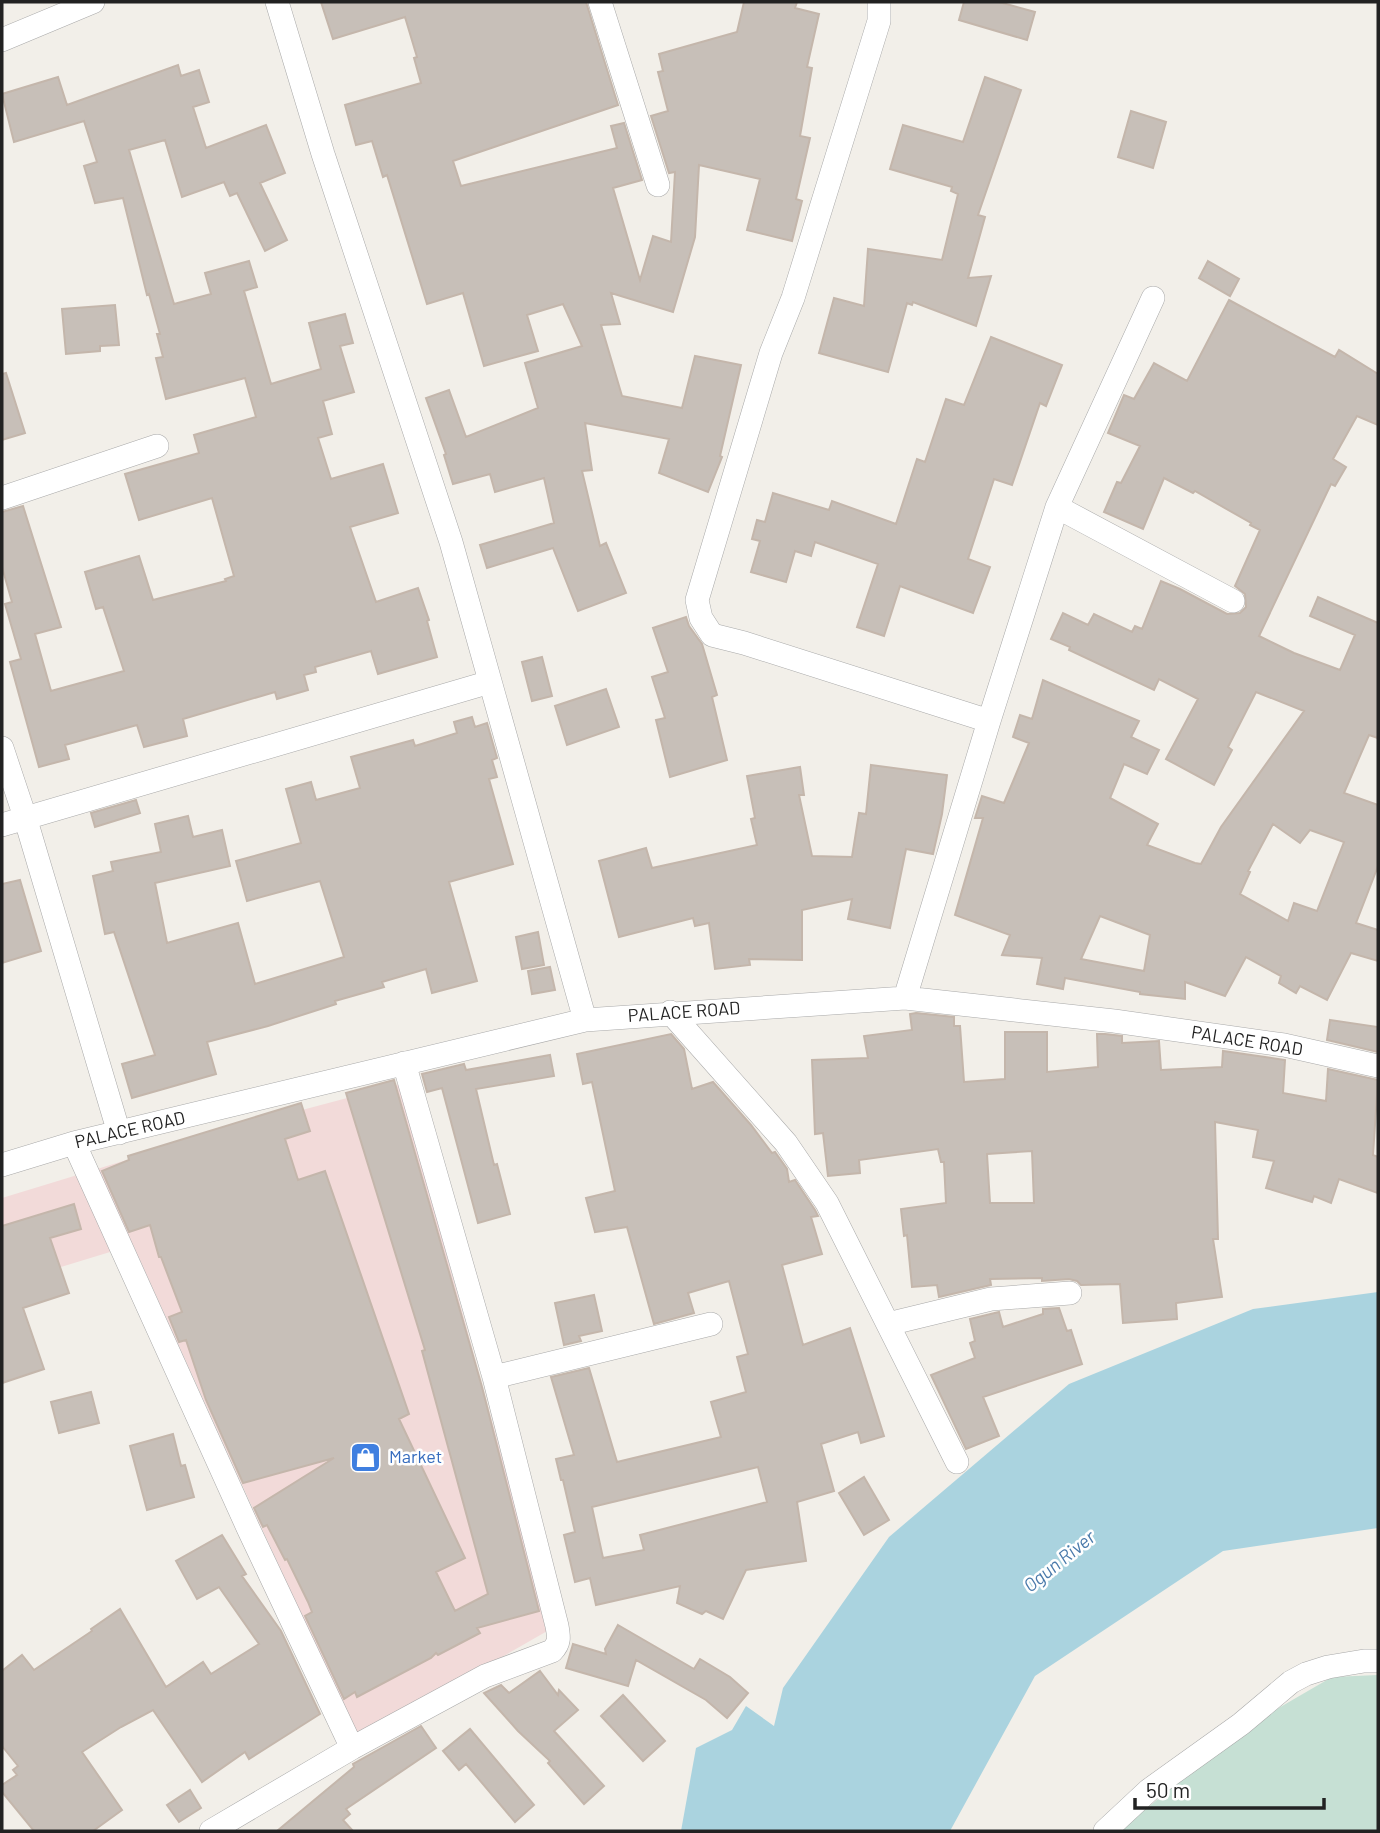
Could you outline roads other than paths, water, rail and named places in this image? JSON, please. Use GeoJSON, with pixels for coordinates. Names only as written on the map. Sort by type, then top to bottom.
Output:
{"type":"FeatureCollection","features":[{"type":"Feature","properties":{"kind":"street"},"geometry":{"type":"LineString","coordinates":[[2,40],[93,2]]}},
{"type":"Feature","properties":{"kind":"street"},"geometry":{"type":"LineString","coordinates":[[276,2],[323,154],[451,542],[585,1020]]}},
{"type":"Feature","properties":{"kind":"street"},"geometry":{"type":"LineString","coordinates":[[600,2],[658,185]]}},
{"type":"Feature","properties":{"kind":"street"},"geometry":{"type":"LineString","coordinates":[[879,2],[879,21],[793,298],[771,352],[697,600],[701,618],[712,635],[989,721]]}},
{"type":"Feature","properties":{"kind":"street"},"geometry":{"type":"LineString","coordinates":[[905,998],[989,721],[1058,507],[1153,298]]}},
{"type":"Feature","properties":{"kind":"street"},"geometry":{"type":"LineString","coordinates":[[2,498],[157,446]]}},
{"type":"Feature","properties":{"kind":"street"},"geometry":{"type":"LineString","coordinates":[[1058,507],[1233,601]]}},
{"type":"Feature","properties":{"kind":"street"},"geometry":{"type":"LineString","coordinates":[[2,825],[490,682]]}},
{"type":"Feature","properties":{"kind":"street"},"geometry":{"type":"LineString","coordinates":[[2,748],[119,1133]]}},
{"type":"Feature","properties":{"kind":"street","name":"PALACE ROAD"},"geometry":{"type":"LineString","coordinates":[[2,1165],[74,1143],[585,1020],[670,1012],[905,998],[1114,1021],[1271,1043],[1378,1066]]}},
{"type":"Feature","properties":{"kind":"street"},"geometry":{"type":"LineString","coordinates":[[670,1012],[786,1143],[827,1203],[957,1462]]}},
{"type":"Feature","properties":{"kind":"street"},"geometry":{"type":"LineString","coordinates":[[211,1831],[352,1748],[485,1676],[552,1651],[558,1645],[557,1626],[494,1377],[404,1063]]}},
{"type":"Feature","properties":{"kind":"street"},"geometry":{"type":"LineString","coordinates":[[74,1143],[352,1748]]}},
{"type":"Feature","properties":{"kind":"street"},"geometry":{"type":"LineString","coordinates":[[888,1324],[991,1299],[1070,1293]]}},
{"type":"Feature","properties":{"kind":"street"},"geometry":{"type":"LineString","coordinates":[[494,1377],[711,1324]]}},
{"type":"Feature","properties":{"kind":"street"},"geometry":{"type":"LineString","coordinates":[[1105,1831],[1149,1790],[1241,1724],[1291,1682],[1328,1667],[1378,1661]]}},
{"type":"Feature","properties":{"kind":"water","name":"Ogun River"},"geometry":{"type":"Polygon","coordinates":[[[1378,1292],[1378,1528],[1223,1551],[1035,1676],[950,1831],[681,1831],[696,1748],[732,1730],[746,1706],[774,1726],[783,1688],[889,1537],[1069,1384],[1253,1309],[1378,1292]]]}},
{"type":"Feature","properties":{"kind":"place","name":"Market"},"geometry":{"type":"Point","coordinates":[366,1457]}}]}
